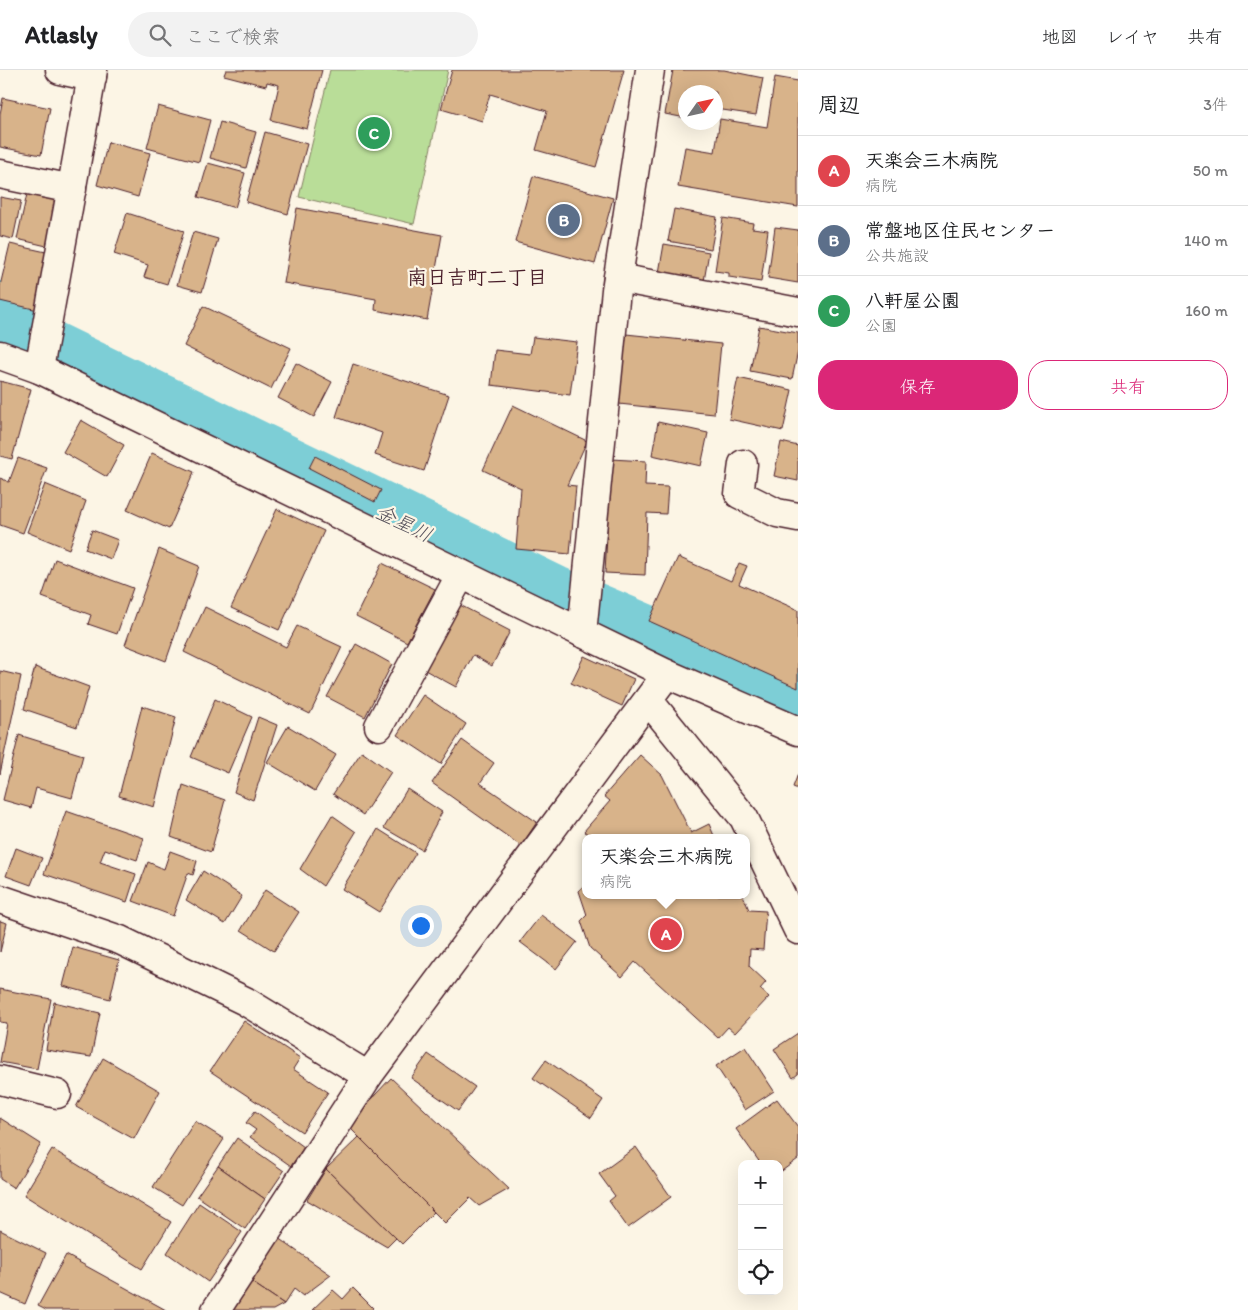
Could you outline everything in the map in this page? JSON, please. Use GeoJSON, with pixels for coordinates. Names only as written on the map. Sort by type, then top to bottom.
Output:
{"type":"FeatureCollection","features":[{"type":"Feature","properties":{"kind":"street"},"geometry":{"type":"LineString","coordinates":[[39,369],[93,73],[60,70]]}},
{"type":"Feature","properties":{"kind":"street"},"geometry":{"type":"LineString","coordinates":[[582,633],[618,278],[650,70]]}},
{"type":"Feature","properties":{"kind":"street"},"geometry":{"type":"LineString","coordinates":[[0,174],[72,189]]}},
{"type":"Feature","properties":{"kind":"street"},"geometry":{"type":"LineString","coordinates":[[618,278],[798,312]]}},
{"type":"Feature","properties":{"kind":"street"},"geometry":{"type":"LineString","coordinates":[[0,355],[39,369],[582,633],[668,674],[798,731]]}},
{"type":"Feature","properties":{"kind":"street"},"geometry":{"type":"LineString","coordinates":[[743,464],[739,494],[776,513],[798,516]]}},
{"type":"Feature","properties":{"kind":"street"},"geometry":{"type":"LineString","coordinates":[[379,726],[461,574]]}},
{"type":"Feature","properties":{"kind":"street"},"geometry":{"type":"LineString","coordinates":[[216,1310],[368,1076],[649,702],[668,674]]}},
{"type":"Feature","properties":{"kind":"street"},"geometry":{"type":"LineString","coordinates":[[649,702],[744,818],[798,930]]}},
{"type":"Feature","properties":{"kind":"street"},"geometry":{"type":"LineString","coordinates":[[0,899],[120,940],[245,1001],[368,1076]]}},
{"type":"Feature","properties":{"kind":"street"},"geometry":{"type":"LineString","coordinates":[[0,1080],[57,1094]]}},
{"type":"Feature","properties":{"kind":"green space"},"geometry":{"type":"Polygon","coordinates":[[[330,70],[448,70],[414,224],[299,197],[330,70]]]}},
{"type":"Feature","properties":{"kind":"building"},"geometry":{"type":"Polygon","coordinates":[[[226,70],[322,70],[307,129],[271,120],[279,85],[267,82],[266,86],[224,75],[226,70]]]}},
{"type":"Feature","properties":{"kind":"building"},"geometry":{"type":"Polygon","coordinates":[[[452,70],[624,70],[596,167],[536,150],[547,111],[490,94],[482,121],[441,109],[452,70]]]}},
{"type":"Feature","properties":{"kind":"building"},"geometry":{"type":"Polygon","coordinates":[[[673,70],[724,70],[763,78],[756,115],[723,110],[723,85],[678,85],[678,116],[665,114],[673,70]]]}},
{"type":"Feature","properties":{"kind":"building"},"geometry":{"type":"Polygon","coordinates":[[[775,77],[798,81],[798,207],[678,187],[685,147],[715,152],[718,130],[723,130],[723,120],[767,127],[775,77]]]}},
{"type":"Feature","properties":{"kind":"building"},"geometry":{"type":"Polygon","coordinates":[[[3,98],[50,108],[41,155],[0,147],[0,114],[3,98]]]}},
{"type":"Feature","properties":{"kind":"building"},"geometry":{"type":"Polygon","coordinates":[[[158,106],[210,120],[199,162],[147,148],[158,106]]]}},
{"type":"Feature","properties":{"kind":"building"},"geometry":{"type":"Polygon","coordinates":[[[220,122],[256,132],[246,168],[210,158],[220,122]]]}},
{"type":"Feature","properties":{"kind":"building"},"geometry":{"type":"Polygon","coordinates":[[[265,132],[307,144],[288,214],[246,202],[265,132]]]}},
{"type":"Feature","properties":{"kind":"building"},"geometry":{"type":"Polygon","coordinates":[[[108,142],[150,153],[138,197],[97,185],[108,142]]]}},
{"type":"Feature","properties":{"kind":"building"},"geometry":{"type":"Polygon","coordinates":[[[208,163],[245,173],[235,208],[198,197],[208,163]]]}},
{"type":"Feature","properties":{"kind":"building"},"geometry":{"type":"Polygon","coordinates":[[[533,176],[613,198],[595,264],[515,242],[533,176]]]}},
{"type":"Feature","properties":{"kind":"building"},"geometry":{"type":"Polygon","coordinates":[[[29,185],[67,194],[55,248],[17,239],[29,185]]]}},
{"type":"Feature","properties":{"kind":"building"},"geometry":{"type":"Polygon","coordinates":[[[0,197],[21,201],[13,239],[0,236],[0,197]]]}},
{"type":"Feature","properties":{"kind":"building"},"geometry":{"type":"Polygon","coordinates":[[[297,208],[442,235],[427,320],[375,310],[376,299],[284,283],[297,208]]]}},
{"type":"Feature","properties":{"kind":"building"},"geometry":{"type":"Polygon","coordinates":[[[674,209],[717,217],[711,249],[668,241],[674,209]]]}},
{"type":"Feature","properties":{"kind":"building"},"geometry":{"type":"Polygon","coordinates":[[[127,213],[184,231],[167,284],[144,277],[148,265],[114,254],[127,213]]]}},
{"type":"Feature","properties":{"kind":"building"},"geometry":{"type":"Polygon","coordinates":[[[723,218],[753,223],[752,228],[768,230],[761,282],[729,277],[729,273],[715,271],[723,218]]]}},
{"type":"Feature","properties":{"kind":"building"},"geometry":{"type":"Polygon","coordinates":[[[775,227],[798,230],[798,283],[768,278],[775,227]]]}},
{"type":"Feature","properties":{"kind":"building"},"geometry":{"type":"Polygon","coordinates":[[[193,232],[218,239],[202,292],[177,285],[193,232]]]}},
{"type":"Feature","properties":{"kind":"building"},"geometry":{"type":"Polygon","coordinates":[[[10,244],[55,254],[42,311],[0,301],[0,286],[10,244]]]}},
{"type":"Feature","properties":{"kind":"building"},"geometry":{"type":"Polygon","coordinates":[[[664,244],[709,252],[704,281],[659,273],[664,244]]]}},
{"type":"Feature","properties":{"kind":"building"},"geometry":{"type":"Polygon","coordinates":[[[203,306],[291,348],[271,389],[184,346],[203,306]]]}},
{"type":"Feature","properties":{"kind":"building"},"geometry":{"type":"Polygon","coordinates":[[[759,326],[798,333],[798,351],[792,379],[750,371],[759,326]]]}},
{"type":"Feature","properties":{"kind":"building"},"geometry":{"type":"Polygon","coordinates":[[[626,334],[721,344],[714,414],[619,404],[626,334]]]}},
{"type":"Feature","properties":{"kind":"building"},"geometry":{"type":"Polygon","coordinates":[[[533,337],[577,342],[570,395],[491,385],[495,350],[530,354],[533,337]]]}},
{"type":"Feature","properties":{"kind":"building"},"geometry":{"type":"Polygon","coordinates":[[[296,363],[332,382],[314,417],[278,398],[296,363]]]}},
{"type":"Feature","properties":{"kind":"building"},"geometry":{"type":"Polygon","coordinates":[[[353,364],[449,395],[424,471],[375,455],[382,433],[336,417],[353,364]]]}},
{"type":"Feature","properties":{"kind":"building"},"geometry":{"type":"Polygon","coordinates":[[[738,378],[792,390],[783,431],[729,419],[738,378]]]}},
{"type":"Feature","properties":{"kind":"building"},"geometry":{"type":"Polygon","coordinates":[[[0,381],[31,389],[12,459],[0,456],[0,381]]]}},
{"type":"Feature","properties":{"kind":"building"},"geometry":{"type":"Polygon","coordinates":[[[513,405],[587,441],[567,485],[576,486],[570,554],[516,549],[521,488],[483,470],[513,405]]]}},
{"type":"Feature","properties":{"kind":"building"},"geometry":{"type":"Polygon","coordinates":[[[81,420],[124,445],[107,477],[63,452],[81,420]]]}},
{"type":"Feature","properties":{"kind":"building"},"geometry":{"type":"Polygon","coordinates":[[[658,422],[708,433],[701,466],[652,455],[658,422]]]}},
{"type":"Feature","properties":{"kind":"building"},"geometry":{"type":"Polygon","coordinates":[[[781,442],[798,446],[798,481],[774,476],[781,442]]]}},
{"type":"Feature","properties":{"kind":"building"},"geometry":{"type":"Polygon","coordinates":[[[152,453],[194,472],[169,529],[127,510],[152,453]]]}},
{"type":"Feature","properties":{"kind":"building"},"geometry":{"type":"Polygon","coordinates":[[[315,456],[381,490],[375,502],[309,468],[315,456]]]}},
{"type":"Feature","properties":{"kind":"building"},"geometry":{"type":"Polygon","coordinates":[[[18,458],[47,468],[23,533],[0,525],[0,478],[9,482],[18,458]]]}},
{"type":"Feature","properties":{"kind":"building"},"geometry":{"type":"Polygon","coordinates":[[[611,459],[646,461],[645,486],[668,487],[666,514],[647,513],[645,575],[605,573],[611,459]]]}},
{"type":"Feature","properties":{"kind":"building"},"geometry":{"type":"Polygon","coordinates":[[[45,484],[86,501],[69,549],[27,532],[45,484]]]}},
{"type":"Feature","properties":{"kind":"building"},"geometry":{"type":"Polygon","coordinates":[[[277,509],[324,531],[279,630],[231,608],[277,509]]]}},
{"type":"Feature","properties":{"kind":"building"},"geometry":{"type":"Polygon","coordinates":[[[92,530],[118,540],[111,559],[85,549],[92,530]]]}},
{"type":"Feature","properties":{"kind":"building"},"geometry":{"type":"Polygon","coordinates":[[[159,549],[199,566],[166,661],[125,645],[159,549]]]}},
{"type":"Feature","properties":{"kind":"building"},"geometry":{"type":"Polygon","coordinates":[[[678,557],[731,581],[739,563],[747,566],[739,584],[798,610],[798,688],[649,621],[678,557]]]}},
{"type":"Feature","properties":{"kind":"building"},"geometry":{"type":"Polygon","coordinates":[[[55,559],[133,588],[117,634],[88,624],[91,615],[42,597],[55,559]]]}},
{"type":"Feature","properties":{"kind":"building"},"geometry":{"type":"Polygon","coordinates":[[[382,563],[435,589],[407,642],[356,616],[382,563]]]}},
{"type":"Feature","properties":{"kind":"building"},"geometry":{"type":"Polygon","coordinates":[[[458,604],[510,631],[492,666],[473,655],[456,687],[423,669],[458,604]]]}},
{"type":"Feature","properties":{"kind":"building"},"geometry":{"type":"Polygon","coordinates":[[[205,607],[286,647],[297,626],[342,647],[310,714],[184,652],[205,607]]]}},
{"type":"Feature","properties":{"kind":"building"},"geometry":{"type":"Polygon","coordinates":[[[356,644],[392,664],[365,717],[327,697],[356,644]]]}},
{"type":"Feature","properties":{"kind":"building"},"geometry":{"type":"Polygon","coordinates":[[[584,656],[634,679],[622,706],[571,683],[584,656]]]}},
{"type":"Feature","properties":{"kind":"building"},"geometry":{"type":"Polygon","coordinates":[[[35,667],[89,687],[77,727],[24,709],[35,667]]]}},
{"type":"Feature","properties":{"kind":"building"},"geometry":{"type":"Polygon","coordinates":[[[0,671],[21,676],[0,774],[0,671]]]}},
{"type":"Feature","properties":{"kind":"building"},"geometry":{"type":"Polygon","coordinates":[[[423,695],[466,724],[441,764],[397,735],[423,695]]]}},
{"type":"Feature","properties":{"kind":"building"},"geometry":{"type":"Polygon","coordinates":[[[215,699],[252,717],[228,773],[191,757],[215,699]]]}},
{"type":"Feature","properties":{"kind":"building"},"geometry":{"type":"Polygon","coordinates":[[[142,706],[176,717],[154,807],[119,796],[142,706]]]}},
{"type":"Feature","properties":{"kind":"building"},"geometry":{"type":"Polygon","coordinates":[[[258,717],[277,725],[253,800],[234,792],[258,717]]]}},
{"type":"Feature","properties":{"kind":"building"},"geometry":{"type":"Polygon","coordinates":[[[288,726],[336,755],[315,791],[267,762],[288,726]]]}},
{"type":"Feature","properties":{"kind":"building"},"geometry":{"type":"Polygon","coordinates":[[[19,735],[83,755],[72,798],[36,788],[31,808],[3,800],[19,735]]]}},
{"type":"Feature","properties":{"kind":"building"},"geometry":{"type":"Polygon","coordinates":[[[462,740],[494,763],[480,783],[537,822],[521,846],[432,783],[462,740]]]}},
{"type":"Feature","properties":{"kind":"building"},"geometry":{"type":"Polygon","coordinates":[[[362,751],[391,772],[363,815],[333,794],[362,751]]]}},
{"type":"Feature","properties":{"kind":"building"},"geometry":{"type":"Polygon","coordinates":[[[640,755],[662,775],[691,833],[709,824],[713,834],[587,834],[584,831],[610,801],[604,796],[640,755]]]}},
{"type":"Feature","properties":{"kind":"building"},"geometry":{"type":"Polygon","coordinates":[[[798,774],[798,789],[793,787],[798,774]]]}},
{"type":"Feature","properties":{"kind":"building"},"geometry":{"type":"Polygon","coordinates":[[[183,785],[225,800],[211,852],[171,837],[183,785]]]}},
{"type":"Feature","properties":{"kind":"building"},"geometry":{"type":"Polygon","coordinates":[[[407,789],[442,812],[422,850],[384,828],[407,789]]]}},
{"type":"Feature","properties":{"kind":"building"},"geometry":{"type":"Polygon","coordinates":[[[66,811],[144,838],[137,860],[105,849],[100,862],[136,874],[127,902],[44,874],[66,811]]]}},
{"type":"Feature","properties":{"kind":"building"},"geometry":{"type":"Polygon","coordinates":[[[332,815],[356,832],[323,886],[300,869],[332,815]]]}},
{"type":"Feature","properties":{"kind":"building"},"geometry":{"type":"Polygon","coordinates":[[[378,829],[416,853],[379,912],[342,889],[378,829]]]}},
{"type":"Feature","properties":{"kind":"building"},"geometry":{"type":"Polygon","coordinates":[[[16,848],[42,858],[31,885],[6,876],[16,848]]]}},
{"type":"Feature","properties":{"kind":"building"},"geometry":{"type":"Polygon","coordinates":[[[170,851],[197,861],[193,875],[188,873],[173,916],[133,901],[148,862],[164,869],[170,851]]]}},
{"type":"Feature","properties":{"kind":"building"},"geometry":{"type":"Polygon","coordinates":[[[203,871],[242,896],[225,924],[186,900],[203,871]]]}},
{"type":"Feature","properties":{"kind":"building"},"geometry":{"type":"Polygon","coordinates":[[[582,888],[582,899],[745,899],[749,910],[766,911],[763,950],[750,949],[749,966],[766,982],[760,989],[769,997],[735,1033],[728,1027],[718,1038],[635,962],[622,977],[590,948],[581,921],[587,915],[579,891],[582,888]]]}},
{"type":"Feature","properties":{"kind":"building"},"geometry":{"type":"Polygon","coordinates":[[[265,890],[299,912],[274,951],[241,930],[265,890]]]}},
{"type":"Feature","properties":{"kind":"building"},"geometry":{"type":"Polygon","coordinates":[[[541,915],[577,942],[556,969],[520,942],[541,915]]]}},
{"type":"Feature","properties":{"kind":"building"},"geometry":{"type":"Polygon","coordinates":[[[0,921],[7,923],[0,952],[0,921]]]}},
{"type":"Feature","properties":{"kind":"building"},"geometry":{"type":"Polygon","coordinates":[[[73,947],[119,960],[110,999],[63,986],[73,947]]]}},
{"type":"Feature","properties":{"kind":"building"},"geometry":{"type":"Polygon","coordinates":[[[0,989],[51,999],[37,1069],[0,1062],[7,1023],[0,1022],[0,989]]]}},
{"type":"Feature","properties":{"kind":"building"},"geometry":{"type":"Polygon","coordinates":[[[54,1002],[100,1013],[91,1057],[46,1050],[54,1002]]]}},
{"type":"Feature","properties":{"kind":"building"},"geometry":{"type":"Polygon","coordinates":[[[244,1021],[300,1058],[293,1069],[328,1092],[302,1132],[210,1071],[244,1021]]]}},
{"type":"Feature","properties":{"kind":"building"},"geometry":{"type":"Polygon","coordinates":[[[798,1033],[798,1074],[793,1078],[774,1049],[798,1033]]]}},
{"type":"Feature","properties":{"kind":"building"},"geometry":{"type":"Polygon","coordinates":[[[745,1047],[774,1091],[745,1110],[716,1066],[745,1047]]]}},
{"type":"Feature","properties":{"kind":"building"},"geometry":{"type":"Polygon","coordinates":[[[428,1054],[475,1087],[458,1111],[411,1078],[428,1054]]]}},
{"type":"Feature","properties":{"kind":"building"},"geometry":{"type":"Polygon","coordinates":[[[103,1058],[160,1091],[134,1139],[76,1107],[103,1058]]]}},
{"type":"Feature","properties":{"kind":"building"},"geometry":{"type":"Polygon","coordinates":[[[546,1060],[603,1100],[591,1118],[533,1078],[546,1060]]]}},
{"type":"Feature","properties":{"kind":"building"},"geometry":{"type":"Polygon","coordinates":[[[391,1078],[509,1189],[479,1206],[470,1198],[445,1223],[347,1125],[391,1078]]]}},
{"type":"Feature","properties":{"kind":"building"},"geometry":{"type":"Polygon","coordinates":[[[777,1099],[798,1127],[798,1159],[783,1170],[783,1160],[758,1160],[736,1129],[777,1099]]]}},
{"type":"Feature","properties":{"kind":"building"},"geometry":{"type":"Polygon","coordinates":[[[255,1111],[304,1147],[291,1166],[250,1137],[256,1130],[246,1123],[255,1111]]]}},
{"type":"Feature","properties":{"kind":"building"},"geometry":{"type":"Polygon","coordinates":[[[0,1118],[41,1144],[14,1188],[0,1179],[0,1118]]]}},
{"type":"Feature","properties":{"kind":"building"},"geometry":{"type":"Polygon","coordinates":[[[195,1121],[224,1139],[182,1205],[153,1187],[195,1121]]]}},
{"type":"Feature","properties":{"kind":"building"},"geometry":{"type":"Polygon","coordinates":[[[359,1137],[434,1212],[402,1244],[326,1169],[359,1137]]]}},
{"type":"Feature","properties":{"kind":"building"},"geometry":{"type":"Polygon","coordinates":[[[237,1138],[284,1171],[265,1199],[218,1166],[237,1138]]]}},
{"type":"Feature","properties":{"kind":"building"},"geometry":{"type":"Polygon","coordinates":[[[636,1147],[671,1197],[628,1228],[609,1201],[615,1196],[599,1174],[636,1147]]]}},
{"type":"Feature","properties":{"kind":"building"},"geometry":{"type":"Polygon","coordinates":[[[52,1149],[171,1222],[142,1269],[24,1195],[52,1149]]]}},
{"type":"Feature","properties":{"kind":"building"},"geometry":{"type":"Polygon","coordinates":[[[218,1166],[265,1199],[245,1229],[197,1196],[218,1166]]]}},
{"type":"Feature","properties":{"kind":"building"},"geometry":{"type":"Polygon","coordinates":[[[326,1169],[396,1238],[387,1247],[307,1200],[326,1169]]]}},
{"type":"Feature","properties":{"kind":"building"},"geometry":{"type":"Polygon","coordinates":[[[199,1203],[242,1232],[208,1282],[167,1253],[199,1203]]]}},
{"type":"Feature","properties":{"kind":"building"},"geometry":{"type":"Polygon","coordinates":[[[0,1230],[46,1253],[25,1304],[0,1293],[0,1230]]]}},
{"type":"Feature","properties":{"kind":"building"},"geometry":{"type":"Polygon","coordinates":[[[278,1238],[331,1275],[303,1296],[294,1289],[284,1304],[250,1281],[278,1238]]]}},
{"type":"Feature","properties":{"kind":"building"},"geometry":{"type":"Polygon","coordinates":[[[66,1255],[166,1310],[46,1310],[38,1306],[66,1255]]]}},
{"type":"Feature","properties":{"kind":"building"},"geometry":{"type":"Polygon","coordinates":[[[250,1281],[284,1304],[273,1310],[232,1310],[250,1281]]]}},
{"type":"Feature","properties":{"kind":"building"},"geometry":{"type":"Polygon","coordinates":[[[353,1288],[373,1308],[371,1310],[312,1310],[333,1290],[343,1299],[353,1288]]]}},
{"type":"Feature","properties":{"kind":"waterway","name":"金星川"},"geometry":{"type":"LineString","coordinates":[[0,311],[16,334],[553,595],[798,699]]}},
{"type":"Feature","properties":{"kind":"place","name":"八軒屋公園"},"geometry":{"type":"Point","coordinates":[374,133]}},
{"type":"Feature","properties":{"kind":"place","name":"常盤地区住民センター"},"geometry":{"type":"Point","coordinates":[564,220]}},
{"type":"Feature","properties":{"kind":"place","name":"天楽会三木病院"},"geometry":{"type":"Point","coordinates":[666,934]}},
{"type":"Feature","properties":{"kind":"district","name":"南日吉町二丁目"},"geometry":{"type":"Point","coordinates":[477,277]}}]}
